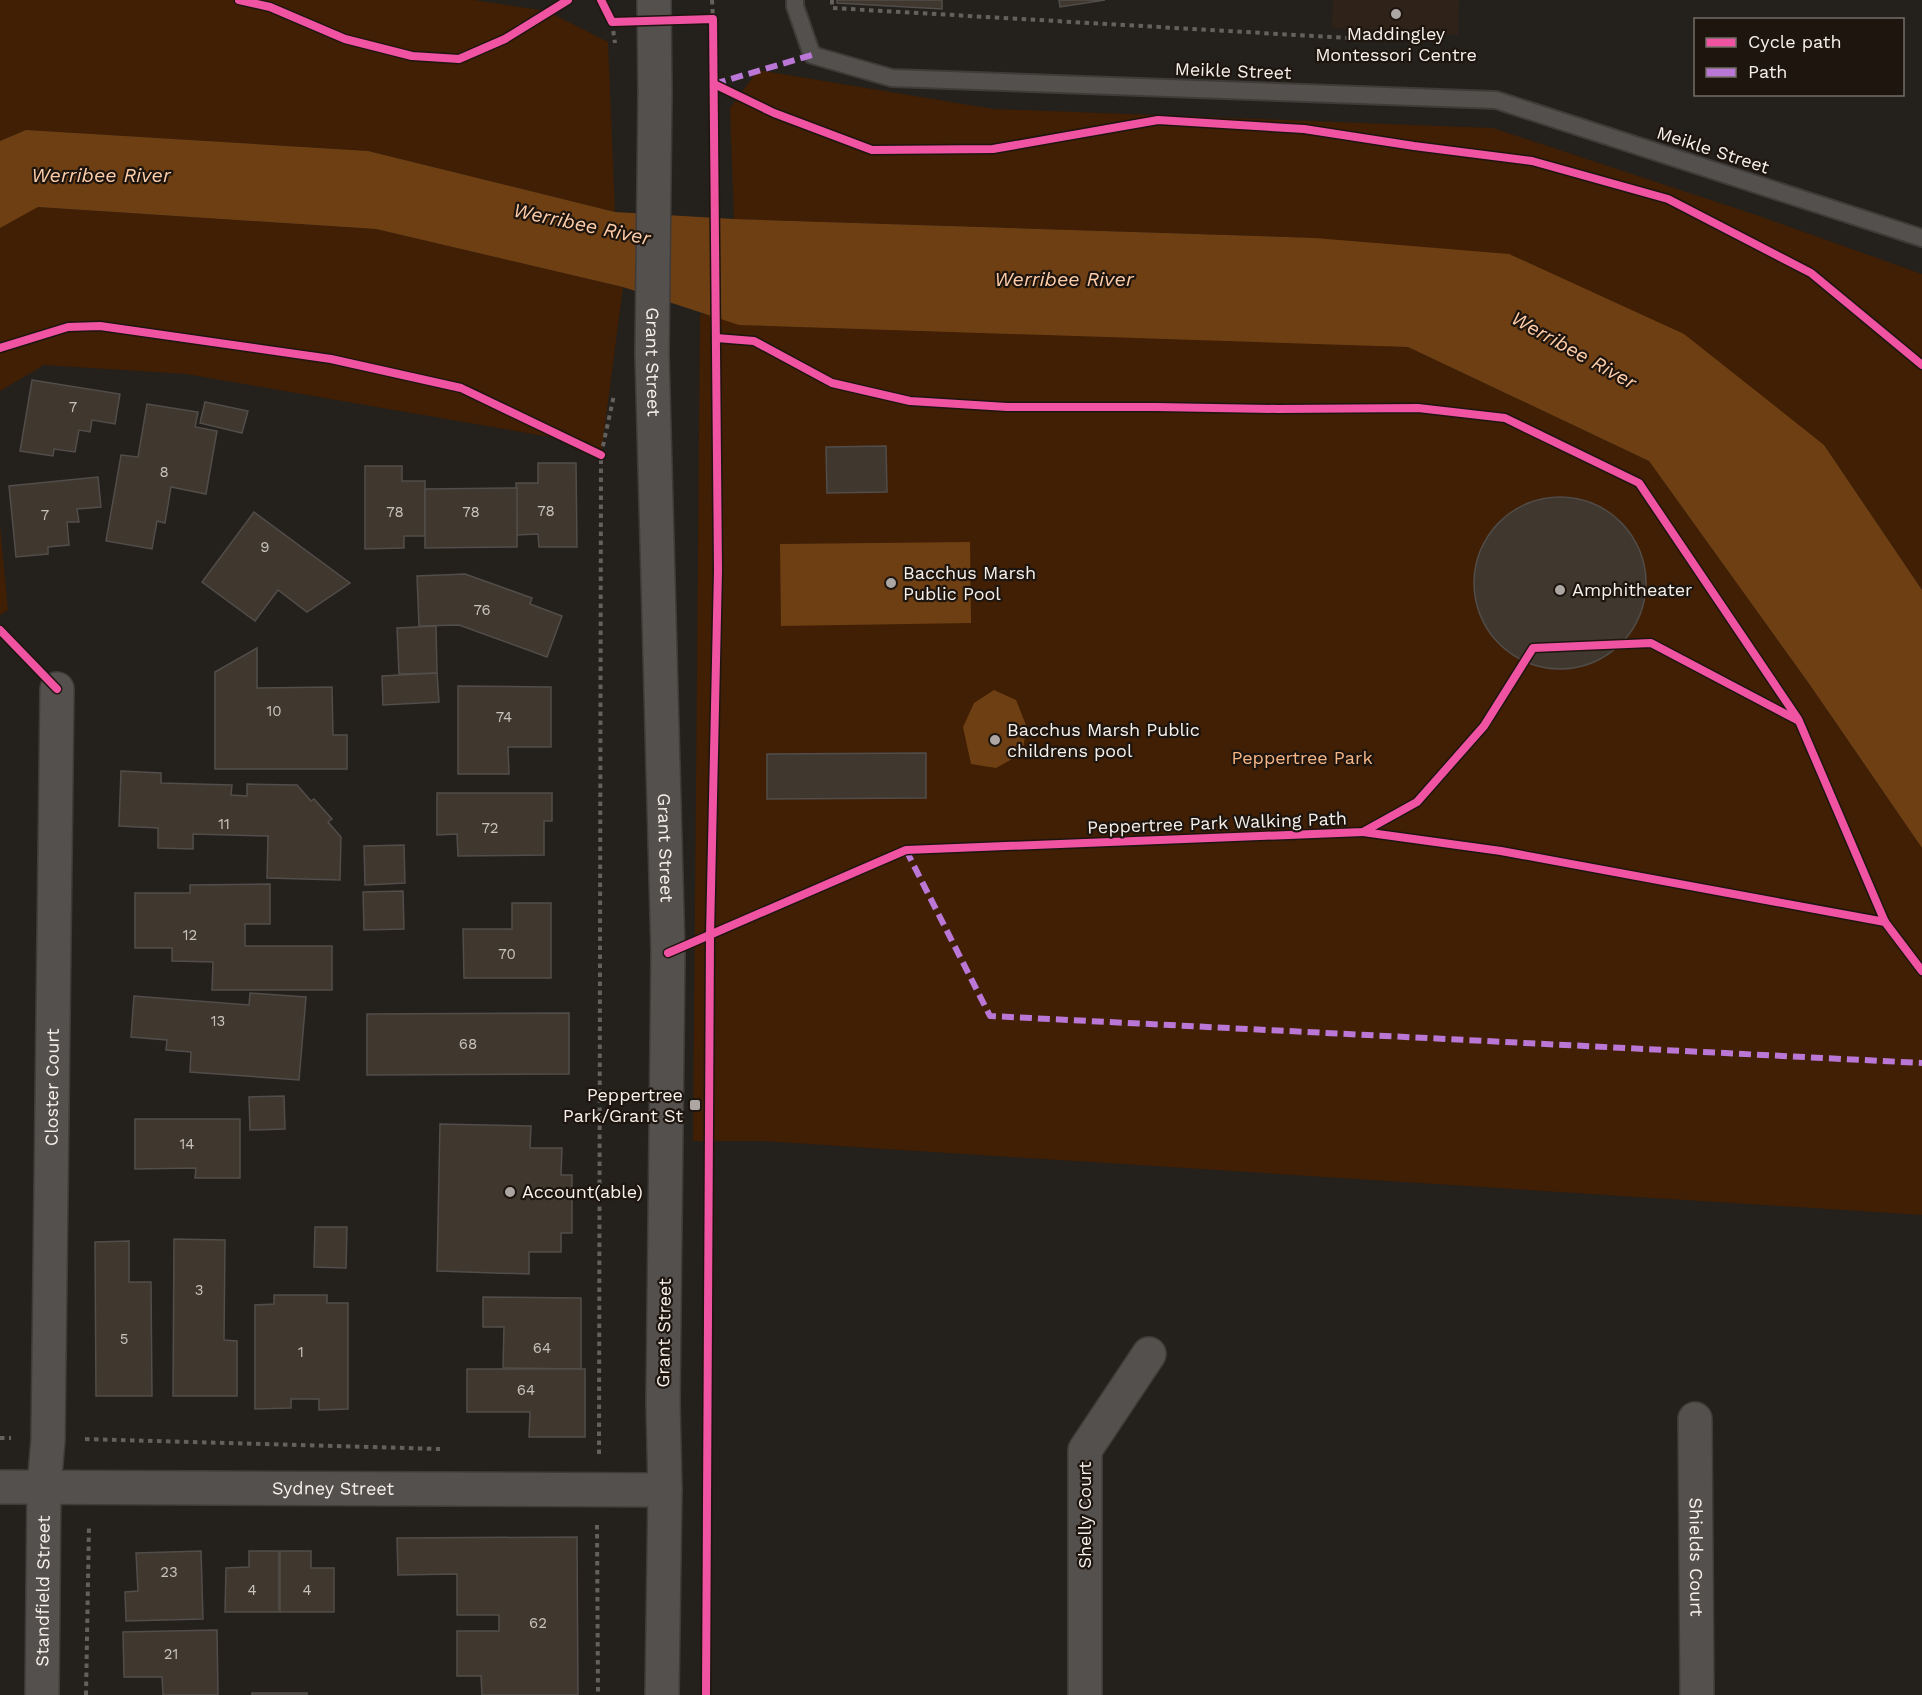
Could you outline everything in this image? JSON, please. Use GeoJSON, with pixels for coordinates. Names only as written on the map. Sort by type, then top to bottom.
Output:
{"type":"FeatureCollection","features":[{"type":"Feature","properties":{"kind":"street","name":"Grant Street"},"geometry":{"type":"LineString","coordinates":[[654,10],[656,93],[652,354],[668,953],[662,1695]]}},
{"type":"Feature","properties":{"kind":"street","name":"Closter Court"},"geometry":{"type":"LineString","coordinates":[[44,1487],[48,1440],[57,689]]}},
{"type":"Feature","properties":{"kind":"street","name":"Shelly Court"},"geometry":{"type":"LineString","coordinates":[[1086,1695],[1085,1450],[1149,1354]]}},
{"type":"Feature","properties":{"kind":"street","name":"Shields Court"},"geometry":{"type":"LineString","coordinates":[[1695,1419],[1697,1695]]}},
{"type":"Feature","properties":{"kind":"street","name":"Sydney Street"},"geometry":{"type":"LineString","coordinates":[[0,1487],[664,1490]]}},
{"type":"Feature","properties":{"kind":"street","name":"Standfield Street"},"geometry":{"type":"LineString","coordinates":[[42,1695],[44,1487]]}},
{"type":"Feature","properties":{"kind":"lane","name":"Meikle Street"},"geometry":{"type":"LineString","coordinates":[[795,0],[812,55],[892,78],[1496,100],[1922,238]]}},
{"type":"Feature","properties":{"kind":"path"},"geometry":{"type":"LineString","coordinates":[[712,0],[713,30]]}},
{"type":"Feature","properties":{"kind":"path"},"geometry":{"type":"LineString","coordinates":[[832,0],[832,8],[1348,38]]}},
{"type":"Feature","properties":{"kind":"path"},"geometry":{"type":"LineString","coordinates":[[608,15],[612,22],[654,10],[713,19]]}},
{"type":"Feature","properties":{"kind":"path"},"geometry":{"type":"LineString","coordinates":[[598,1695],[601,455],[614,399],[614,387]]}},
{"type":"Feature","properties":{"kind":"path"},"geometry":{"type":"LineString","coordinates":[[590,450],[601,455]]}},
{"type":"Feature","properties":{"kind":"path"},"geometry":{"type":"LineString","coordinates":[[0,1438],[443,1449]]}},
{"type":"Feature","properties":{"kind":"path"},"geometry":{"type":"LineString","coordinates":[[86,1695],[89,1518],[87,1439]]}},
{"type":"Feature","properties":{"kind":"shaded area","name":"Maddingley Montessori Centre"},"geometry":{"type":"Polygon","coordinates":[[[1333,0],[1459,0],[1458,35],[1332,28],[1333,0]]]}},
{"type":"Feature","properties":{"kind":"green space"},"geometry":{"type":"Polygon","coordinates":[[[0,0],[473,0],[547,11],[608,42],[615,212],[368,151],[26,130],[0,141],[0,0]]]}},
{"type":"Feature","properties":{"kind":"green space"},"geometry":{"type":"Polygon","coordinates":[[[758,70],[993,109],[1493,128],[1759,216],[1922,274],[1922,590],[1824,445],[1315,238],[734,219],[730,108],[758,70]]]}},
{"type":"Feature","properties":{"kind":"green space"},"geometry":{"type":"Polygon","coordinates":[[[37,207],[376,229],[623,287],[601,455],[591,444],[186,374],[44,365],[0,391],[0,228],[37,207]]]}},
{"type":"Feature","properties":{"kind":"green space","name":"Peppertree Park"},"geometry":{"type":"Polygon","coordinates":[[[700,314],[1408,347],[1649,461],[1810,685],[1922,848],[1922,1215],[761,1141],[693,1141],[700,314]]]}},
{"type":"Feature","properties":{"kind":"green space"},"geometry":{"type":"Polygon","coordinates":[[[0,526],[8,610],[0,615],[0,526]]]}},
{"type":"Feature","properties":{"kind":"water","name":"Werribee River"},"geometry":{"type":"Polygon","coordinates":[[[26,130],[368,151],[615,212],[734,219],[1315,238],[1509,254],[1684,334],[1824,445],[1922,590],[1922,848],[1810,685],[1649,461],[1408,347],[739,325],[623,287],[376,229],[38,207],[0,228],[0,141],[26,130]]]}},
{"type":"Feature","properties":{"kind":"water"},"geometry":{"type":"Polygon","coordinates":[[[970,542],[971,623],[781,626],[780,544],[970,542]]]}},
{"type":"Feature","properties":{"kind":"water","name":"Bacchus Marsh Public childrens pool"},"geometry":{"type":"Polygon","coordinates":[[[994,690],[1016,700],[1026,725],[1023,753],[996,768],[971,764],[963,727],[974,703],[994,690]]]}},
{"type":"Feature","properties":{"kind":"building"},"geometry":{"type":"Polygon","coordinates":[[[837,0],[942,0],[942,9],[837,3],[837,0]]]}},
{"type":"Feature","properties":{"kind":"building"},"geometry":{"type":"Polygon","coordinates":[[[1059,0],[1105,0],[1060,7],[1059,0]]]}},
{"type":"Feature","properties":{"kind":"building"},"geometry":{"type":"Polygon","coordinates":[[[32,380],[120,394],[115,424],[92,420],[90,432],[79,430],[75,452],[54,449],[53,456],[20,451],[32,380]]]}},
{"type":"Feature","properties":{"kind":"building"},"geometry":{"type":"Polygon","coordinates":[[[205,402],[248,411],[242,433],[200,423],[205,402]]]}},
{"type":"Feature","properties":{"kind":"building"},"geometry":{"type":"Polygon","coordinates":[[[147,404],[198,412],[195,427],[217,431],[206,494],[171,487],[165,523],[157,521],[152,549],[106,541],[121,455],[138,457],[147,404]]]}},
{"type":"Feature","properties":{"kind":"building"},"geometry":{"type":"Polygon","coordinates":[[[886,446],[887,492],[827,493],[826,447],[886,446]]]}},
{"type":"Feature","properties":{"kind":"building"},"geometry":{"type":"Polygon","coordinates":[[[538,463],[576,463],[577,547],[539,547],[538,534],[517,535],[516,483],[538,483],[538,463]]]}},
{"type":"Feature","properties":{"kind":"building"},"geometry":{"type":"Polygon","coordinates":[[[365,466],[402,466],[402,481],[425,481],[425,536],[404,536],[404,548],[365,549],[365,466]]]}},
{"type":"Feature","properties":{"kind":"building"},"geometry":{"type":"Polygon","coordinates":[[[98,477],[101,507],[77,509],[79,522],[67,522],[69,545],[48,547],[48,554],[16,557],[9,486],[98,477]]]}},
{"type":"Feature","properties":{"kind":"building"},"geometry":{"type":"Polygon","coordinates":[[[517,488],[517,547],[425,548],[425,489],[517,488]]]}},
{"type":"Feature","properties":{"kind":"building","name":"Amphitheater"},"geometry":{"type":"Polygon","coordinates":[[[1560,497],[1577,498],[1593,503],[1608,511],[1621,522],[1632,535],[1640,550],[1645,566],[1645,600],[1640,616],[1632,631],[1621,644],[1608,655],[1593,663],[1577,668],[1560,669],[1543,668],[1527,663],[1512,655],[1499,644],[1488,631],[1480,616],[1475,600],[1474,583],[1475,566],[1480,550],[1488,535],[1499,522],[1512,511],[1527,503],[1543,498],[1560,497]]]}},
{"type":"Feature","properties":{"kind":"building"},"geometry":{"type":"Polygon","coordinates":[[[254,512],[350,583],[307,612],[278,590],[255,621],[202,582],[254,512]]]}},
{"type":"Feature","properties":{"kind":"building"},"geometry":{"type":"Polygon","coordinates":[[[465,574],[532,598],[530,604],[562,616],[547,657],[459,625],[419,626],[417,576],[465,574]]]}},
{"type":"Feature","properties":{"kind":"building"},"geometry":{"type":"Polygon","coordinates":[[[436,626],[437,673],[399,674],[397,628],[436,626]]]}},
{"type":"Feature","properties":{"kind":"building"},"geometry":{"type":"Polygon","coordinates":[[[257,648],[257,688],[332,687],[333,735],[347,735],[347,769],[215,769],[215,672],[257,648]]]}},
{"type":"Feature","properties":{"kind":"building"},"geometry":{"type":"Polygon","coordinates":[[[437,673],[439,702],[383,705],[382,676],[437,673]]]}},
{"type":"Feature","properties":{"kind":"building"},"geometry":{"type":"Polygon","coordinates":[[[458,686],[551,687],[551,747],[508,747],[509,774],[458,774],[458,686]]]}},
{"type":"Feature","properties":{"kind":"building"},"geometry":{"type":"Polygon","coordinates":[[[926,753],[926,798],[767,799],[767,754],[926,753]]]}},
{"type":"Feature","properties":{"kind":"building"},"geometry":{"type":"Polygon","coordinates":[[[121,771],[161,773],[161,783],[232,785],[231,795],[247,796],[247,784],[297,785],[311,801],[314,799],[332,819],[328,822],[341,837],[340,880],[267,878],[268,836],[193,834],[193,849],[158,848],[158,828],[119,826],[121,771]]]}},
{"type":"Feature","properties":{"kind":"building"},"geometry":{"type":"Polygon","coordinates":[[[437,793],[552,793],[552,821],[544,821],[544,855],[458,856],[457,834],[437,835],[437,793]]]}},
{"type":"Feature","properties":{"kind":"building"},"geometry":{"type":"Polygon","coordinates":[[[404,845],[405,883],[365,885],[364,846],[404,845]]]}},
{"type":"Feature","properties":{"kind":"building"},"geometry":{"type":"Polygon","coordinates":[[[270,884],[270,924],[245,924],[245,946],[332,946],[332,990],[212,990],[213,962],[172,961],[172,948],[135,948],[135,893],[190,893],[190,885],[270,884]]]}},
{"type":"Feature","properties":{"kind":"building"},"geometry":{"type":"Polygon","coordinates":[[[403,891],[404,929],[364,930],[363,892],[403,891]]]}},
{"type":"Feature","properties":{"kind":"building"},"geometry":{"type":"Polygon","coordinates":[[[512,903],[551,903],[551,978],[464,978],[463,929],[512,929],[512,903]]]}},
{"type":"Feature","properties":{"kind":"building"},"geometry":{"type":"Polygon","coordinates":[[[250,993],[306,997],[299,1080],[190,1072],[191,1052],[166,1050],[167,1040],[131,1037],[134,996],[249,1005],[250,993]]]}},
{"type":"Feature","properties":{"kind":"building"},"geometry":{"type":"Polygon","coordinates":[[[569,1013],[569,1074],[367,1075],[367,1014],[569,1013]]]}},
{"type":"Feature","properties":{"kind":"building"},"geometry":{"type":"Polygon","coordinates":[[[284,1096],[285,1129],[250,1130],[249,1097],[284,1096]]]}},
{"type":"Feature","properties":{"kind":"building"},"geometry":{"type":"Polygon","coordinates":[[[135,1119],[240,1119],[240,1178],[195,1178],[196,1168],[135,1169],[135,1119]]]}},
{"type":"Feature","properties":{"kind":"building"},"geometry":{"type":"Polygon","coordinates":[[[440,1124],[531,1126],[530,1148],[562,1148],[561,1175],[572,1175],[572,1233],[561,1233],[561,1252],[529,1252],[529,1274],[437,1271],[440,1124]]]}},
{"type":"Feature","properties":{"kind":"building"},"geometry":{"type":"Polygon","coordinates":[[[315,1227],[347,1227],[346,1268],[314,1267],[315,1227]]]}},
{"type":"Feature","properties":{"kind":"building"},"geometry":{"type":"Polygon","coordinates":[[[174,1239],[225,1240],[224,1340],[237,1341],[237,1396],[173,1396],[174,1239]]]}},
{"type":"Feature","properties":{"kind":"building"},"geometry":{"type":"Polygon","coordinates":[[[129,1241],[129,1282],[151,1282],[152,1396],[96,1396],[95,1242],[129,1241]]]}},
{"type":"Feature","properties":{"kind":"building"},"geometry":{"type":"Polygon","coordinates":[[[274,1295],[327,1295],[327,1303],[348,1303],[348,1409],[319,1410],[319,1399],[291,1399],[291,1408],[255,1409],[255,1305],[274,1304],[274,1295]]]}},
{"type":"Feature","properties":{"kind":"building"},"geometry":{"type":"Polygon","coordinates":[[[483,1297],[581,1298],[581,1369],[503,1368],[504,1327],[483,1327],[483,1297]]]}},
{"type":"Feature","properties":{"kind":"building"},"geometry":{"type":"Polygon","coordinates":[[[467,1369],[585,1369],[585,1437],[529,1437],[530,1412],[467,1412],[467,1369]]]}},
{"type":"Feature","properties":{"kind":"building"},"geometry":{"type":"Polygon","coordinates":[[[577,1537],[578,1695],[482,1695],[481,1676],[457,1676],[457,1631],[499,1631],[499,1615],[457,1615],[457,1574],[398,1575],[397,1538],[577,1537]]]}},
{"type":"Feature","properties":{"kind":"building"},"geometry":{"type":"Polygon","coordinates":[[[201,1551],[203,1619],[126,1621],[125,1592],[138,1591],[136,1553],[201,1551]]]}},
{"type":"Feature","properties":{"kind":"building"},"geometry":{"type":"Polygon","coordinates":[[[249,1551],[279,1551],[279,1612],[225,1612],[226,1568],[249,1567],[249,1551]]]}},
{"type":"Feature","properties":{"kind":"building"},"geometry":{"type":"Polygon","coordinates":[[[280,1551],[311,1551],[311,1568],[334,1568],[334,1612],[280,1612],[280,1551]]]}},
{"type":"Feature","properties":{"kind":"building"},"geometry":{"type":"Polygon","coordinates":[[[217,1630],[218,1695],[163,1695],[162,1677],[124,1677],[123,1632],[217,1630]]]}},
{"type":"Feature","properties":{"kind":"building"},"geometry":{"type":"Polygon","coordinates":[[[252,1693],[307,1693],[307,1695],[252,1695],[252,1693]]]}},
{"type":"Feature","properties":{"kind":"marked path"},"geometry":{"type":"LineString","coordinates":[[714,84],[812,55]]}},
{"type":"Feature","properties":{"kind":"marked path"},"geometry":{"type":"LineString","coordinates":[[906,850],[990,1016],[1922,1063]]}},
{"type":"Feature","properties":{"kind":"cycle path"},"geometry":{"type":"LineString","coordinates":[[239,0],[270,7],[345,39],[412,56],[459,59],[505,39],[568,0]]}},
{"type":"Feature","properties":{"kind":"cycle path"},"geometry":{"type":"LineString","coordinates":[[601,0],[612,22],[713,19],[718,570],[710,935],[706,1695]]}},
{"type":"Feature","properties":{"kind":"cycle path"},"geometry":{"type":"LineString","coordinates":[[714,84],[774,113],[872,150],[993,149],[1158,120],[1304,129],[1532,161],[1668,199],[1811,273],[1922,365]]}},
{"type":"Feature","properties":{"kind":"cycle path"},"geometry":{"type":"LineString","coordinates":[[0,348],[68,327],[100,326],[331,359],[461,388],[601,455]]}},
{"type":"Feature","properties":{"kind":"cycle path"},"geometry":{"type":"LineString","coordinates":[[716,338],[754,341],[832,383],[910,401],[1007,407],[1418,408],[1505,418],[1639,483],[1798,719]]}},
{"type":"Feature","properties":{"kind":"cycle path"},"geometry":{"type":"LineString","coordinates":[[0,630],[57,689]]}},
{"type":"Feature","properties":{"kind":"cycle path","name":"Peppertree Park Walking Path"},"geometry":{"type":"LineString","coordinates":[[668,953],[906,850],[1363,832],[1417,802],[1484,726],[1533,648],[1651,643],[1799,721],[1885,922],[1922,971]]}},
{"type":"Feature","properties":{"kind":"cycle path"},"geometry":{"type":"LineString","coordinates":[[1363,832],[1501,851],[1885,922]]}},
{"type":"Feature","properties":{"kind":"place","name":"Maddingley Montessori Centre"},"geometry":{"type":"Point","coordinates":[1396,14]}},
{"type":"Feature","properties":{"kind":"place","name":"Bacchus Marsh Public Pool"},"geometry":{"type":"Point","coordinates":[891,583]}},
{"type":"Feature","properties":{"kind":"place","name":"Amphitheater"},"geometry":{"type":"Point","coordinates":[1560,590]}},
{"type":"Feature","properties":{"kind":"place","name":"Bacchus Marsh Public childrens pool"},"geometry":{"type":"Point","coordinates":[995,740]}},
{"type":"Feature","properties":{"kind":"place","name":"Peppertree Park/Grant St"},"geometry":{"type":"Point","coordinates":[695,1105]}},
{"type":"Feature","properties":{"kind":"place","name":"Account(able)"},"geometry":{"type":"Point","coordinates":[510,1192]}}]}
